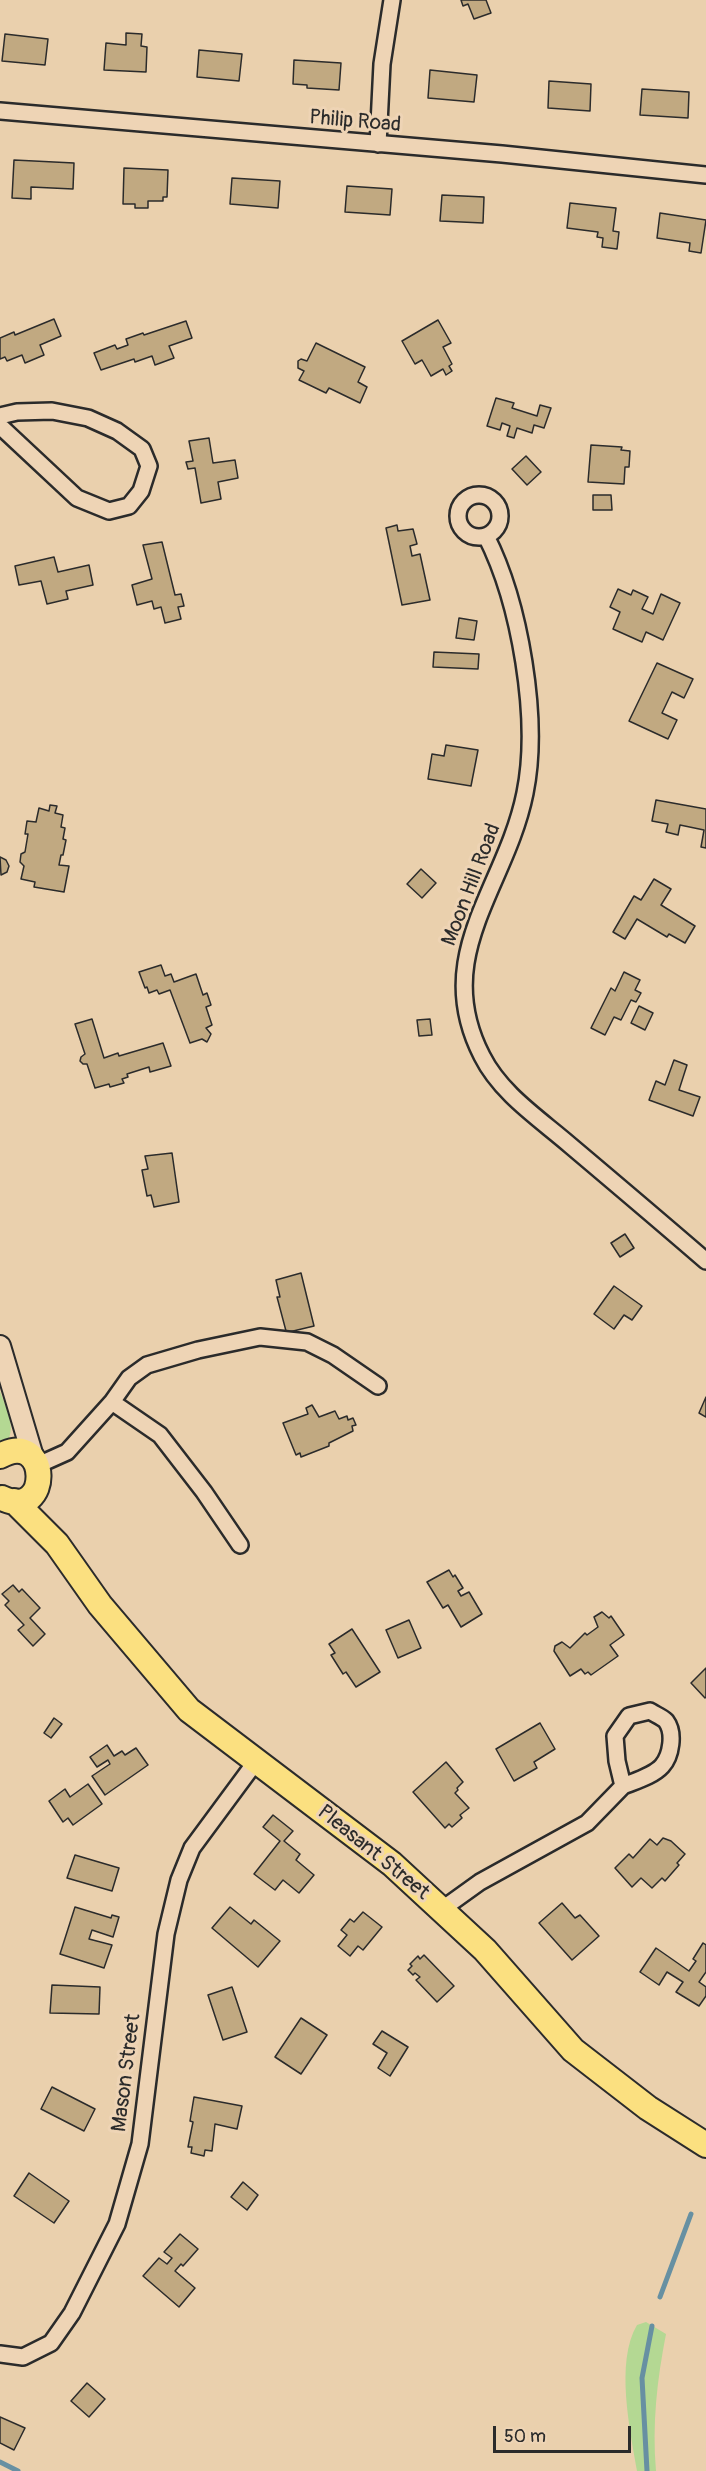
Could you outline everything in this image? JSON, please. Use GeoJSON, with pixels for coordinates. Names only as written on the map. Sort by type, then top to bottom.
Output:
{"type":"FeatureCollection","features":[{"type":"Feature","properties":{"kind":"main road"},"geometry":{"type":"LineString","coordinates":[[7,1499],[29,1497],[26,1463]]}},
{"type":"Feature","properties":{"kind":"main road","name":"Pleasant Street"},"geometry":{"type":"LineString","coordinates":[[26,1463],[57,1544]]}},
{"type":"Feature","properties":{"kind":"main road","name":"Pleasant Street"},"geometry":{"type":"LineString","coordinates":[[7,1499],[57,1544],[100,1605],[189,1710],[392,1864],[485,1950],[573,2050],[648,2108],[706,2145]]}},
{"type":"Feature","properties":{"kind":"street"},"geometry":{"type":"LineString","coordinates":[[378,144],[382,64],[392,0]]}},
{"type":"Feature","properties":{"kind":"street","name":"Philip Road"},"geometry":{"type":"LineString","coordinates":[[0,111],[706,175]]}},
{"type":"Feature","properties":{"kind":"street"},"geometry":{"type":"LineString","coordinates":[[0,416],[17,412],[52,411],[88,418],[117,431],[142,449],[149,466],[141,491],[129,506],[109,511],[77,498],[0,426]]}},
{"type":"Feature","properties":{"kind":"street","name":"Moon Hill Road"},"geometry":{"type":"LineString","coordinates":[[486,536],[501,569],[508,592],[521,652],[528,701],[529,761],[525,791],[512,841],[470,936],[464,977],[468,1019],[482,1058],[512,1096],[706,1261]]}},
{"type":"Feature","properties":{"kind":"street"},"geometry":{"type":"LineString","coordinates":[[26,1463],[67,1452],[112,1402],[129,1378],[147,1365],[198,1350],[260,1337],[307,1342],[333,1355],[378,1386]]}},
{"type":"Feature","properties":{"kind":"street","name":"Pleasant Street"},"geometry":{"type":"LineString","coordinates":[[0,1346],[24,1424],[26,1463]]}},
{"type":"Feature","properties":{"kind":"street"},"geometry":{"type":"LineString","coordinates":[[112,1402],[160,1435],[204,1492],[240,1545]]}},
{"type":"Feature","properties":{"kind":"street"},"geometry":{"type":"LineString","coordinates":[[441,1910],[480,1882],[587,1823],[623,1786],[661,1767],[667,1758],[671,1741],[670,1731],[666,1722],[650,1711],[629,1716],[615,1736],[616,1761],[623,1786]]}},
{"type":"Feature","properties":{"kind":"street","name":"Mason Street"},"geometry":{"type":"LineString","coordinates":[[0,2354],[23,2357],[51,2343],[72,2313],[117,2224],[140,2144],[166,1934],[179,1880],[192,1848],[257,1760]]}},
{"type":"Feature","properties":{"kind":"green space"},"geometry":{"type":"Polygon","coordinates":[[[0,1391],[8,1412],[11,1432],[5,1445],[0,1446],[0,1391]]]}},
{"type":"Feature","properties":{"kind":"green space"},"geometry":{"type":"Polygon","coordinates":[[[646,2322],[666,2334],[656,2402],[656,2471],[637,2471],[626,2396],[625,2377],[630,2340],[637,2325],[646,2322]]]}},
{"type":"Feature","properties":{"kind":"building"},"geometry":{"type":"Polygon","coordinates":[[[461,0],[486,0],[491,13],[474,19],[468,4],[463,6],[461,0]]]}},
{"type":"Feature","properties":{"kind":"building"},"geometry":{"type":"Polygon","coordinates":[[[126,33],[142,34],[141,46],[147,47],[146,72],[104,70],[106,43],[126,45],[126,33]]]}},
{"type":"Feature","properties":{"kind":"building"},"geometry":{"type":"Polygon","coordinates":[[[5,34],[48,39],[45,65],[2,61],[5,34]]]}},
{"type":"Feature","properties":{"kind":"building"},"geometry":{"type":"Polygon","coordinates":[[[199,50],[242,54],[239,81],[197,77],[199,50]]]}},
{"type":"Feature","properties":{"kind":"building"},"geometry":{"type":"Polygon","coordinates":[[[294,60],[341,63],[339,90],[307,88],[307,85],[293,84],[294,60]]]}},
{"type":"Feature","properties":{"kind":"building"},"geometry":{"type":"Polygon","coordinates":[[[430,70],[477,75],[474,102],[428,98],[430,70]]]}},
{"type":"Feature","properties":{"kind":"building"},"geometry":{"type":"Polygon","coordinates":[[[549,81],[591,84],[590,111],[548,108],[549,81]]]}},
{"type":"Feature","properties":{"kind":"building"},"geometry":{"type":"Polygon","coordinates":[[[642,89],[689,92],[688,118],[640,115],[642,89]]]}},
{"type":"Feature","properties":{"kind":"building"},"geometry":{"type":"Polygon","coordinates":[[[14,160],[74,163],[73,189],[31,187],[31,199],[12,198],[14,160]]]}},
{"type":"Feature","properties":{"kind":"building"},"geometry":{"type":"Polygon","coordinates":[[[124,168],[168,170],[167,197],[163,197],[163,201],[148,201],[148,208],[135,208],[135,204],[123,204],[124,168]]]}},
{"type":"Feature","properties":{"kind":"building"},"geometry":{"type":"Polygon","coordinates":[[[232,178],[280,181],[278,208],[230,204],[232,178]]]}},
{"type":"Feature","properties":{"kind":"building"},"geometry":{"type":"Polygon","coordinates":[[[347,186],[392,189],[390,215],[345,212],[347,186]]]}},
{"type":"Feature","properties":{"kind":"building"},"geometry":{"type":"Polygon","coordinates":[[[442,195],[484,197],[483,223],[440,221],[442,195]]]}},
{"type":"Feature","properties":{"kind":"building"},"geometry":{"type":"Polygon","coordinates":[[[570,203],[616,208],[613,231],[619,232],[617,249],[602,247],[603,238],[597,237],[598,232],[567,228],[570,203]]]}},
{"type":"Feature","properties":{"kind":"building"},"geometry":{"type":"Polygon","coordinates":[[[660,213],[706,220],[701,253],[689,251],[690,243],[657,238],[660,213]]]}},
{"type":"Feature","properties":{"kind":"building"},"geometry":{"type":"Polygon","coordinates":[[[54,319],[61,336],[40,345],[44,355],[25,363],[22,355],[7,361],[5,357],[0,359],[0,338],[14,332],[15,335],[54,319]]]}},
{"type":"Feature","properties":{"kind":"building"},"geometry":{"type":"Polygon","coordinates":[[[438,320],[451,343],[443,347],[452,364],[449,366],[452,371],[446,375],[443,369],[431,376],[422,360],[415,364],[402,341],[438,320]]]}},
{"type":"Feature","properties":{"kind":"building"},"geometry":{"type":"Polygon","coordinates":[[[186,321],[192,338],[169,346],[174,358],[155,365],[152,356],[135,362],[134,359],[101,370],[94,353],[115,345],[117,349],[128,345],[126,339],[186,321]]]}},
{"type":"Feature","properties":{"kind":"building"},"geometry":{"type":"Polygon","coordinates":[[[316,343],[365,367],[358,382],[367,387],[360,403],[329,388],[326,393],[299,380],[304,371],[298,368],[298,361],[301,359],[307,361],[316,343]]]}},
{"type":"Feature","properties":{"kind":"building"},"geometry":{"type":"Polygon","coordinates":[[[496,398],[514,403],[512,408],[537,416],[540,405],[551,408],[544,428],[534,425],[532,433],[517,428],[514,438],[507,436],[510,426],[502,423],[500,430],[487,426],[496,398]]]}},
{"type":"Feature","properties":{"kind":"building"},"geometry":{"type":"Polygon","coordinates":[[[209,438],[213,463],[235,460],[238,478],[218,482],[221,499],[201,503],[195,468],[188,469],[186,462],[193,461],[189,441],[209,438]]]}},
{"type":"Feature","properties":{"kind":"building"},"geometry":{"type":"Polygon","coordinates":[[[591,445],[622,447],[621,450],[630,451],[629,467],[625,467],[624,484],[588,482],[591,445]]]}},
{"type":"Feature","properties":{"kind":"building"},"geometry":{"type":"Polygon","coordinates":[[[526,456],[541,472],[527,485],[512,469],[526,456]]]}},
{"type":"Feature","properties":{"kind":"building"},"geometry":{"type":"Polygon","coordinates":[[[593,495],[611,495],[612,510],[593,510],[593,495]]]}},
{"type":"Feature","properties":{"kind":"building"},"geometry":{"type":"Polygon","coordinates":[[[397,525],[398,531],[413,529],[417,544],[410,546],[412,556],[420,554],[430,600],[402,605],[386,528],[397,525]]]}},
{"type":"Feature","properties":{"kind":"building"},"geometry":{"type":"Polygon","coordinates":[[[162,542],[175,595],[181,594],[184,606],[178,607],[181,619],[165,623],[161,607],[154,609],[152,601],[137,605],[132,585],[152,579],[143,545],[162,542]]]}},
{"type":"Feature","properties":{"kind":"building"},"geometry":{"type":"Polygon","coordinates":[[[54,557],[58,572],[89,565],[93,585],[66,591],[68,599],[47,604],[41,581],[19,585],[15,566],[54,557]]]}},
{"type":"Feature","properties":{"kind":"building"},"geometry":{"type":"Polygon","coordinates":[[[618,589],[631,595],[633,590],[648,597],[642,609],[653,614],[661,594],[680,603],[663,640],[646,632],[642,642],[613,629],[620,612],[610,607],[618,589]]]}},
{"type":"Feature","properties":{"kind":"building"},"geometry":{"type":"Polygon","coordinates":[[[459,618],[477,621],[474,640],[456,638],[459,618]]]}},
{"type":"Feature","properties":{"kind":"building"},"geometry":{"type":"Polygon","coordinates":[[[434,652],[479,654],[478,669],[433,667],[434,652]]]}},
{"type":"Feature","properties":{"kind":"building"},"geometry":{"type":"Polygon","coordinates":[[[657,663],[693,679],[684,698],[672,692],[662,713],[677,720],[668,739],[629,721],[657,663]]]}},
{"type":"Feature","properties":{"kind":"building"},"geometry":{"type":"Polygon","coordinates":[[[446,745],[478,750],[471,786],[428,779],[432,754],[444,756],[446,745]]]}},
{"type":"Feature","properties":{"kind":"building"},"geometry":{"type":"Polygon","coordinates":[[[656,800],[706,809],[706,848],[701,847],[704,830],[680,825],[678,835],[666,832],[668,824],[652,821],[656,800]]]}},
{"type":"Feature","properties":{"kind":"building"},"geometry":{"type":"Polygon","coordinates":[[[50,805],[57,806],[55,813],[63,815],[61,827],[65,828],[63,839],[66,840],[59,865],[69,866],[64,892],[34,887],[35,882],[21,879],[24,866],[20,862],[21,854],[25,852],[28,834],[25,834],[27,821],[36,822],[39,808],[49,811],[50,805]]]}},
{"type":"Feature","properties":{"kind":"building"},"geometry":{"type":"Polygon","coordinates":[[[0,857],[6,860],[9,866],[7,872],[1,875],[0,857]]]}},
{"type":"Feature","properties":{"kind":"building"},"geometry":{"type":"Polygon","coordinates":[[[421,869],[436,883],[422,898],[407,884],[421,869]]]}},
{"type":"Feature","properties":{"kind":"building"},"geometry":{"type":"Polygon","coordinates":[[[654,879],[671,889],[661,905],[695,926],[685,943],[669,934],[667,937],[637,919],[625,939],[613,932],[634,896],[641,900],[654,879]]]}},
{"type":"Feature","properties":{"kind":"building"},"geometry":{"type":"Polygon","coordinates":[[[161,965],[165,976],[171,974],[174,982],[196,974],[203,995],[207,993],[211,1005],[206,1007],[212,1025],[206,1028],[211,1034],[207,1042],[202,1039],[190,1043],[170,990],[159,994],[157,990],[149,993],[147,987],[145,988],[139,972],[161,965]]]}},
{"type":"Feature","properties":{"kind":"building"},"geometry":{"type":"Polygon","coordinates":[[[624,972],[640,980],[635,990],[641,993],[636,1002],[631,1000],[621,1020],[614,1017],[605,1035],[591,1028],[611,988],[615,991],[624,972]]]}},
{"type":"Feature","properties":{"kind":"building"},"geometry":{"type":"Polygon","coordinates":[[[639,1006],[653,1013],[645,1030],[631,1023],[639,1006]]]}},
{"type":"Feature","properties":{"kind":"building"},"geometry":{"type":"Polygon","coordinates":[[[92,1019],[104,1058],[163,1043],[171,1066],[150,1072],[149,1067],[127,1074],[128,1077],[122,1079],[124,1083],[95,1088],[87,1064],[80,1061],[85,1054],[75,1024],[92,1019]]]}},
{"type":"Feature","properties":{"kind":"building"},"geometry":{"type":"Polygon","coordinates":[[[430,1019],[432,1035],[419,1036],[417,1020],[430,1019]]]}},
{"type":"Feature","properties":{"kind":"building"},"geometry":{"type":"Polygon","coordinates":[[[674,1060],[687,1065],[679,1090],[700,1097],[693,1116],[649,1100],[656,1081],[665,1085],[674,1060]]]}},
{"type":"Feature","properties":{"kind":"building"},"geometry":{"type":"Polygon","coordinates":[[[172,1153],[179,1202],[154,1207],[151,1195],[147,1196],[142,1170],[148,1169],[145,1156],[172,1153]]]}},
{"type":"Feature","properties":{"kind":"building"},"geometry":{"type":"Polygon","coordinates":[[[625,1234],[634,1248],[620,1257],[611,1243],[625,1234]]]}},
{"type":"Feature","properties":{"kind":"building"},"geometry":{"type":"Polygon","coordinates":[[[301,1273],[314,1326],[289,1332],[286,1331],[277,1297],[280,1297],[276,1280],[301,1273]]]}},
{"type":"Feature","properties":{"kind":"building"},"geometry":{"type":"Polygon","coordinates":[[[614,1286],[642,1306],[632,1320],[624,1315],[614,1329],[594,1314],[614,1286]]]}},
{"type":"Feature","properties":{"kind":"building"},"geometry":{"type":"Polygon","coordinates":[[[706,1397],[706,1417],[699,1413],[706,1397]]]}},
{"type":"Feature","properties":{"kind":"building"},"geometry":{"type":"Polygon","coordinates":[[[312,1405],[319,1417],[335,1411],[339,1419],[347,1416],[348,1420],[353,1418],[356,1425],[352,1426],[353,1431],[329,1443],[329,1446],[301,1457],[300,1453],[296,1455],[283,1423],[308,1414],[306,1408],[312,1405]]]}},
{"type":"Feature","properties":{"kind":"building"},"geometry":{"type":"Polygon","coordinates":[[[449,1570],[463,1588],[458,1591],[461,1596],[469,1592],[482,1614],[461,1627],[448,1605],[443,1608],[427,1582],[449,1570]]]}},
{"type":"Feature","properties":{"kind":"building"},"geometry":{"type":"Polygon","coordinates":[[[13,1585],[19,1592],[22,1589],[40,1608],[30,1618],[45,1634],[33,1646],[18,1630],[24,1625],[5,1605],[9,1601],[2,1594],[13,1585]]]}},
{"type":"Feature","properties":{"kind":"building"},"geometry":{"type":"Polygon","coordinates":[[[602,1612],[609,1618],[611,1616],[624,1635],[610,1645],[618,1656],[591,1675],[588,1672],[585,1674],[581,1669],[570,1676],[554,1651],[555,1646],[562,1642],[570,1648],[585,1633],[587,1635],[598,1627],[594,1617],[602,1612]]]}},
{"type":"Feature","properties":{"kind":"building"},"geometry":{"type":"Polygon","coordinates":[[[409,1620],[421,1648],[398,1658],[386,1630],[409,1620]]]}},
{"type":"Feature","properties":{"kind":"building"},"geometry":{"type":"Polygon","coordinates":[[[352,1629],[380,1672],[356,1687],[346,1672],[343,1674],[331,1655],[335,1653],[329,1644],[352,1629]]]}},
{"type":"Feature","properties":{"kind":"building"},"geometry":{"type":"Polygon","coordinates":[[[706,1668],[706,1697],[705,1698],[691,1683],[706,1668]]]}},
{"type":"Feature","properties":{"kind":"building"},"geometry":{"type":"Polygon","coordinates":[[[54,1718],[62,1724],[51,1738],[44,1733],[54,1718]]]}},
{"type":"Feature","properties":{"kind":"building"},"geometry":{"type":"Polygon","coordinates":[[[540,1723],[555,1749],[534,1762],[537,1768],[514,1781],[496,1749],[540,1723]]]}},
{"type":"Feature","properties":{"kind":"building"},"geometry":{"type":"Polygon","coordinates":[[[107,1745],[114,1756],[122,1751],[125,1755],[136,1748],[148,1765],[105,1795],[92,1776],[110,1764],[108,1760],[97,1767],[90,1757],[107,1745]]]}},
{"type":"Feature","properties":{"kind":"building"},"geometry":{"type":"Polygon","coordinates":[[[446,1762],[463,1782],[455,1793],[469,1808],[460,1815],[462,1818],[452,1827],[449,1824],[445,1828],[413,1792],[446,1762]]]}},
{"type":"Feature","properties":{"kind":"building"},"geometry":{"type":"Polygon","coordinates":[[[88,1784],[102,1804],[73,1825],[68,1818],[63,1822],[49,1801],[65,1789],[70,1797],[88,1784]]]}},
{"type":"Feature","properties":{"kind":"building"},"geometry":{"type":"Polygon","coordinates":[[[273,1815],[293,1831],[284,1841],[300,1854],[296,1860],[314,1875],[299,1893],[283,1880],[275,1890],[254,1874],[280,1841],[263,1827],[273,1815]]]}},
{"type":"Feature","properties":{"kind":"building"},"geometry":{"type":"Polygon","coordinates":[[[663,1838],[671,1841],[685,1854],[677,1863],[679,1865],[665,1881],[662,1878],[652,1888],[641,1878],[632,1887],[615,1868],[629,1854],[633,1858],[650,1839],[657,1845],[663,1838]]]}},
{"type":"Feature","properties":{"kind":"building"},"geometry":{"type":"Polygon","coordinates":[[[75,1855],[119,1868],[112,1891],[67,1878],[75,1855]]]}},
{"type":"Feature","properties":{"kind":"building"},"geometry":{"type":"Polygon","coordinates":[[[562,1903],[575,1918],[580,1915],[599,1936],[572,1960],[539,1923],[562,1903]]]}},
{"type":"Feature","properties":{"kind":"building"},"geometry":{"type":"Polygon","coordinates":[[[75,1907],[111,1918],[112,1915],[119,1917],[113,1937],[92,1930],[89,1939],[112,1945],[104,1968],[60,1954],[75,1907]]]}},
{"type":"Feature","properties":{"kind":"building"},"geometry":{"type":"Polygon","coordinates":[[[230,1907],[251,1924],[254,1920],[280,1941],[258,1967],[212,1928],[230,1907]]]}},
{"type":"Feature","properties":{"kind":"building"},"geometry":{"type":"Polygon","coordinates":[[[363,1912],[382,1927],[363,1950],[358,1946],[350,1956],[338,1946],[347,1935],[341,1930],[350,1919],[354,1922],[363,1912]]]}},
{"type":"Feature","properties":{"kind":"building"},"geometry":{"type":"Polygon","coordinates":[[[703,1943],[706,1945],[706,1972],[699,1982],[706,1987],[706,1996],[699,2006],[676,1992],[683,1982],[667,1972],[659,1985],[640,1972],[656,1948],[689,1971],[703,1943]]]}},
{"type":"Feature","properties":{"kind":"building"},"geometry":{"type":"Polygon","coordinates":[[[424,1955],[454,1986],[437,2002],[416,1980],[420,1977],[408,1970],[412,1966],[410,1964],[418,1956],[420,1959],[424,1955]]]}},
{"type":"Feature","properties":{"kind":"building"},"geometry":{"type":"Polygon","coordinates":[[[52,1985],[100,1987],[99,2014],[50,2013],[52,1985]]]}},
{"type":"Feature","properties":{"kind":"building"},"geometry":{"type":"Polygon","coordinates":[[[232,1987],[247,2032],[223,2040],[208,1995],[232,1987]]]}},
{"type":"Feature","properties":{"kind":"building"},"geometry":{"type":"Polygon","coordinates":[[[301,2018],[327,2035],[301,2074],[275,2057],[301,2018]]]}},
{"type":"Feature","properties":{"kind":"building"},"geometry":{"type":"Polygon","coordinates":[[[382,2031],[408,2047],[390,2076],[378,2068],[387,2053],[373,2044],[382,2031]]]}},
{"type":"Feature","properties":{"kind":"building"},"geometry":{"type":"Polygon","coordinates":[[[52,2087],[95,2109],[84,2131],[41,2109],[52,2087]]]}},
{"type":"Feature","properties":{"kind":"building"},"geometry":{"type":"Polygon","coordinates":[[[194,2097],[242,2106],[237,2129],[215,2124],[212,2151],[205,2150],[204,2156],[191,2153],[192,2147],[188,2147],[193,2122],[190,2121],[194,2097]]]}},
{"type":"Feature","properties":{"kind":"building"},"geometry":{"type":"Polygon","coordinates":[[[29,2173],[69,2201],[54,2223],[14,2196],[29,2173]]]}},
{"type":"Feature","properties":{"kind":"building"},"geometry":{"type":"Polygon","coordinates":[[[243,2182],[258,2195],[247,2210],[231,2197],[243,2182]]]}},
{"type":"Feature","properties":{"kind":"building"},"geometry":{"type":"Polygon","coordinates":[[[180,2234],[198,2249],[183,2266],[181,2264],[175,2271],[195,2288],[179,2307],[143,2276],[159,2258],[167,2264],[172,2258],[164,2252],[180,2234]]]}},
{"type":"Feature","properties":{"kind":"building"},"geometry":{"type":"Polygon","coordinates":[[[87,2383],[105,2399],[89,2417],[71,2401],[87,2383]]]}},
{"type":"Feature","properties":{"kind":"building"},"geometry":{"type":"Polygon","coordinates":[[[0,2417],[25,2428],[14,2450],[0,2443],[0,2417]]]}},
{"type":"Feature","properties":{"kind":"waterway"},"geometry":{"type":"LineString","coordinates":[[660,2297],[691,2214]]}},
{"type":"Feature","properties":{"kind":"waterway"},"geometry":{"type":"LineString","coordinates":[[647,2471],[642,2378],[652,2326]]}},
{"type":"Feature","properties":{"kind":"waterway"},"geometry":{"type":"LineString","coordinates":[[0,2462],[18,2471]]}}]}
